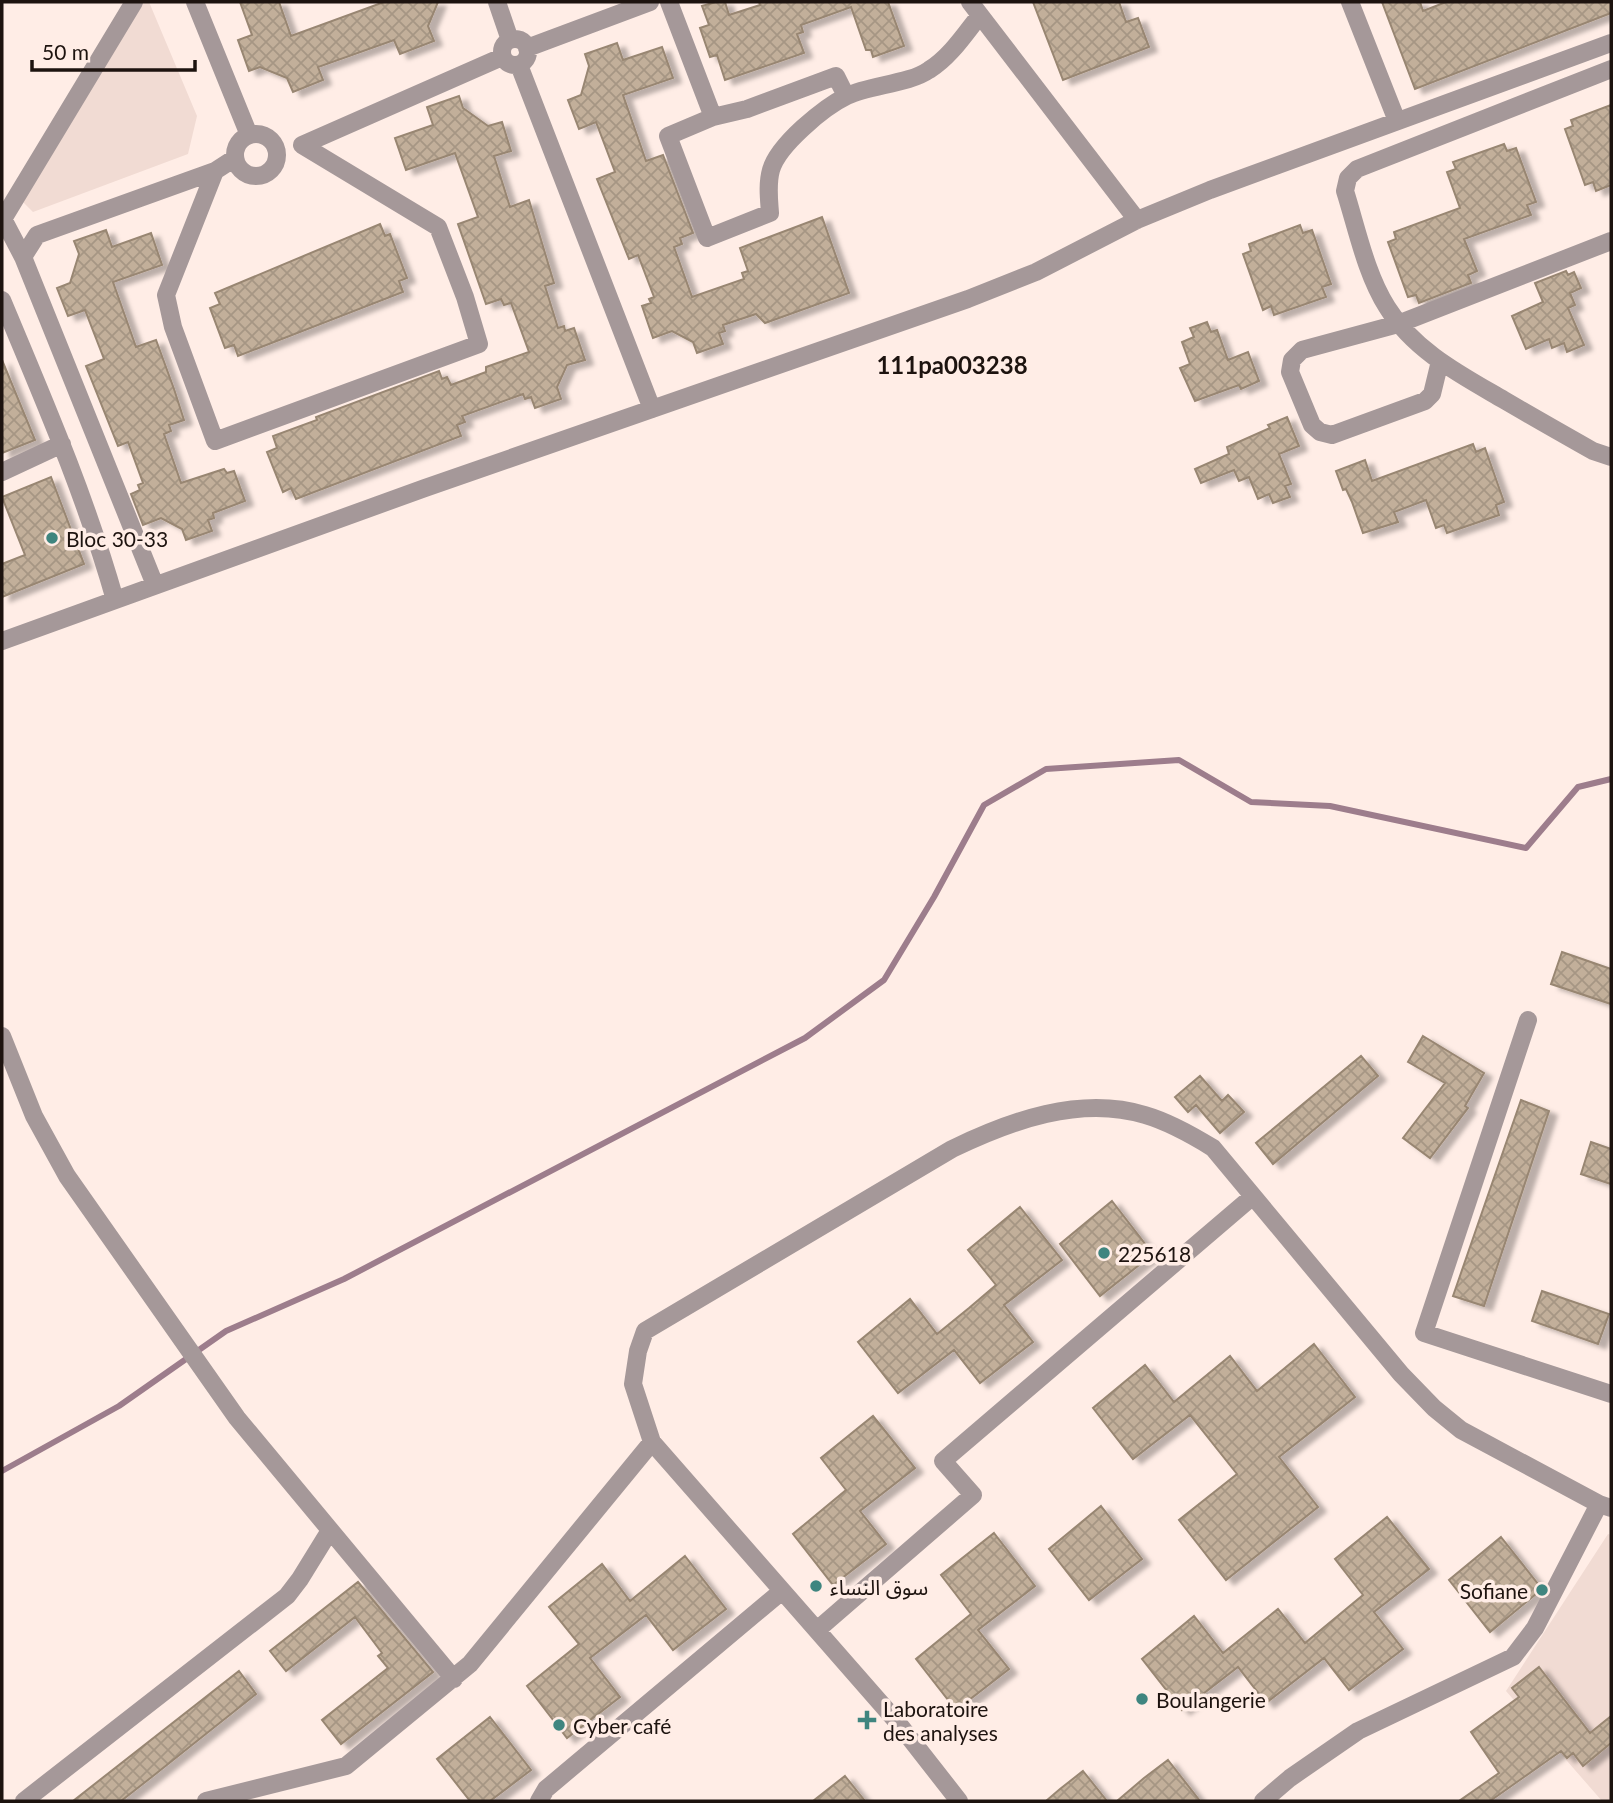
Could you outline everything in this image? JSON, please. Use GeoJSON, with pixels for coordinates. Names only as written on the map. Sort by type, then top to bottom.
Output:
{"type":"FeatureCollection","features":[{"type":"Feature","properties":{"kind":"street"},"geometry":{"type":"LineString","coordinates":[[134,2],[2,218],[23,257],[155,585]]}},
{"type":"Feature","properties":{"kind":"street"},"geometry":{"type":"LineString","coordinates":[[195,2],[249,135]]}},
{"type":"Feature","properties":{"kind":"street"},"geometry":{"type":"LineString","coordinates":[[497,2],[510,40],[514,38],[523,41],[516,57],[652,409]]}},
{"type":"Feature","properties":{"kind":"street"},"geometry":{"type":"LineString","coordinates":[[277,150],[302,145],[650,2]]}},
{"type":"Feature","properties":{"kind":"street"},"geometry":{"type":"LineString","coordinates":[[669,2],[713,117]]}},
{"type":"Feature","properties":{"kind":"street"},"geometry":{"type":"LineString","coordinates":[[1350,2],[1397,121]]}},
{"type":"Feature","properties":{"kind":"street"},"geometry":{"type":"LineString","coordinates":[[846,96],[836,76],[747,109],[713,117],[668,136],[707,238],[770,213],[768,196],[771,169],[785,146],[805,125],[846,96],[928,72],[948,55],[975,8],[1137,220]]}},
{"type":"Feature","properties":{"kind":"street"},"geometry":{"type":"LineString","coordinates":[[2,641],[1004,285],[1036,272],[1137,220],[1242,178],[1611,43]]}},
{"type":"Feature","properties":{"kind":"street"},"geometry":{"type":"LineString","coordinates":[[1611,69],[1357,169],[1348,178],[1345,191],[1370,268],[1385,305],[1398,324],[1440,361],[1593,451],[1611,457]]}},
{"type":"Feature","properties":{"kind":"street"},"geometry":{"type":"LineString","coordinates":[[249,135],[269,138],[277,150],[276,163],[267,174],[261,176],[247,174],[235,158],[238,144],[249,135]]}},
{"type":"Feature","properties":{"kind":"street"},"geometry":{"type":"LineString","coordinates":[[215,171],[166,295],[173,327],[215,441],[479,344],[465,297],[438,228],[302,145]]}},
{"type":"Feature","properties":{"kind":"street"},"geometry":{"type":"LineString","coordinates":[[23,257],[37,235],[215,171],[235,158]]}},
{"type":"Feature","properties":{"kind":"street"},"geometry":{"type":"LineString","coordinates":[[1440,361],[1432,394],[1425,401],[1332,435],[1320,432],[1312,425],[1290,372],[1292,360],[1302,350],[1398,324],[1611,241]]}},
{"type":"Feature","properties":{"kind":"street"},"geometry":{"type":"LineString","coordinates":[[2,300],[62,444],[105,564],[115,600]]}},
{"type":"Feature","properties":{"kind":"street"},"geometry":{"type":"LineString","coordinates":[[2,472],[62,444]]}},
{"type":"Feature","properties":{"kind":"street"},"geometry":{"type":"LineString","coordinates":[[1528,1020],[1424,1333],[1611,1394]]}},
{"type":"Feature","properties":{"kind":"street"},"geometry":{"type":"LineString","coordinates":[[2,1036],[34,1116],[67,1176],[237,1418],[329,1532],[454,1679]]}},
{"type":"Feature","properties":{"kind":"street"},"geometry":{"type":"LineString","coordinates":[[959,1801],[898,1723],[652,1442],[634,1384],[638,1351],[645,1331],[952,1149],[995,1128],[1055,1111],[1099,1108],[1144,1114],[1183,1130],[1213,1148],[1401,1374],[1434,1408],[1461,1430],[1605,1506],[1535,1628],[1513,1657],[1358,1731],[1290,1778],[1263,1801]]}},
{"type":"Feature","properties":{"kind":"street"},"geometry":{"type":"LineString","coordinates":[[817,1630],[973,1495],[943,1461],[1252,1197]]}},
{"type":"Feature","properties":{"kind":"street"},"geometry":{"type":"LineString","coordinates":[[206,1801],[346,1766],[454,1679],[479,1654],[652,1442]]}},
{"type":"Feature","properties":{"kind":"street"},"geometry":{"type":"LineString","coordinates":[[24,1801],[287,1596],[329,1532]]}},
{"type":"Feature","properties":{"kind":"street"},"geometry":{"type":"LineString","coordinates":[[539,1801],[546,1789],[782,1591]]}},
{"type":"Feature","properties":{"kind":"shaded area"},"geometry":{"type":"Polygon","coordinates":[[[143,2],[149,2],[197,116],[188,154],[33,212],[22,201],[143,2]]]}},
{"type":"Feature","properties":{"kind":"shaded area"},"geometry":{"type":"Polygon","coordinates":[[[1608,1534],[1611,1535],[1611,1801],[1602,1801],[1506,1691],[1608,1534]]]}},
{"type":"Feature","properties":{"kind":"building"},"geometry":{"type":"Polygon","coordinates":[[[240,2],[279,2],[291,36],[384,2],[438,2],[428,26],[434,41],[400,54],[394,40],[318,67],[323,80],[293,92],[287,78],[260,67],[249,71],[238,40],[252,35],[240,2]]]}},
{"type":"Feature","properties":{"kind":"building"},"geometry":{"type":"Polygon","coordinates":[[[725,2],[729,15],[760,5],[759,2],[888,2],[904,46],[873,57],[871,50],[866,50],[851,7],[801,25],[803,32],[797,34],[804,53],[725,80],[717,55],[710,57],[700,28],[709,25],[702,6],[725,2]]]}},
{"type":"Feature","properties":{"kind":"building"},"geometry":{"type":"Polygon","coordinates":[[[1033,2],[1119,2],[1126,22],[1138,18],[1149,47],[1063,80],[1033,2]]]}},
{"type":"Feature","properties":{"kind":"building"},"geometry":{"type":"Polygon","coordinates":[[[1382,2],[1420,2],[1423,11],[1446,2],[1611,2],[1611,13],[1415,89],[1382,2]]]}},
{"type":"Feature","properties":{"kind":"building"},"geometry":{"type":"Polygon","coordinates":[[[617,43],[623,60],[662,47],[673,78],[623,95],[646,161],[663,155],[693,233],[680,238],[682,244],[674,247],[692,297],[744,279],[742,273],[748,271],[740,248],[822,217],[849,293],[765,323],[756,314],[723,325],[725,331],[719,333],[723,344],[697,353],[693,342],[672,331],[653,338],[642,306],[651,303],[649,299],[654,297],[638,255],[629,259],[597,179],[615,172],[596,122],[579,129],[568,100],[581,95],[589,66],[585,54],[617,43]]]}},
{"type":"Feature","properties":{"kind":"building"},"geometry":{"type":"Polygon","coordinates":[[[459,96],[463,108],[488,126],[502,122],[511,151],[494,156],[510,207],[529,200],[554,283],[545,286],[558,328],[564,326],[565,331],[574,328],[585,360],[567,365],[557,387],[561,399],[535,408],[531,397],[525,399],[523,394],[462,416],[465,422],[457,425],[461,436],[296,499],[291,488],[283,492],[267,452],[277,448],[273,436],[439,371],[442,379],[447,377],[451,385],[486,372],[486,367],[529,352],[511,303],[504,305],[501,299],[486,304],[458,224],[478,217],[455,153],[406,170],[395,138],[433,125],[427,107],[459,96]]]}},
{"type":"Feature","properties":{"kind":"building"},"geometry":{"type":"Polygon","coordinates":[[[1611,105],[1611,185],[1596,191],[1593,182],[1585,185],[1565,129],[1573,126],[1571,120],[1611,105]]]}},
{"type":"Feature","properties":{"kind":"building"},"geometry":{"type":"Polygon","coordinates":[[[1504,144],[1507,151],[1516,148],[1536,202],[1527,205],[1531,215],[1464,239],[1477,271],[1468,275],[1471,283],[1419,303],[1416,295],[1408,297],[1388,242],[1396,239],[1394,232],[1460,208],[1447,172],[1456,169],[1453,162],[1504,144]]]}},
{"type":"Feature","properties":{"kind":"building"},"geometry":{"type":"Polygon","coordinates":[[[380,224],[385,236],[390,234],[407,278],[399,281],[403,292],[238,356],[234,345],[225,348],[210,308],[220,304],[215,293],[380,224]]]}},
{"type":"Feature","properties":{"kind":"building"},"geometry":{"type":"Polygon","coordinates":[[[1300,225],[1303,233],[1312,230],[1331,284],[1322,287],[1326,297],[1274,315],[1271,306],[1263,310],[1243,254],[1251,251],[1249,244],[1300,225]]]}},
{"type":"Feature","properties":{"kind":"building"},"geometry":{"type":"Polygon","coordinates":[[[106,230],[112,247],[151,233],[162,265],[113,282],[136,347],[156,340],[174,389],[184,420],[169,425],[171,431],[164,434],[181,483],[224,469],[227,473],[234,471],[245,501],[213,513],[214,518],[208,520],[212,531],[186,540],[182,529],[161,518],[143,525],[131,494],[140,490],[138,485],[143,483],[128,442],[118,446],[86,366],[104,359],[85,310],[68,316],[57,288],[70,283],[79,254],[74,241],[106,230]]]}},
{"type":"Feature","properties":{"kind":"building"},"geometry":{"type":"Polygon","coordinates":[[[1566,271],[1568,275],[1574,272],[1581,288],[1570,293],[1575,305],[1568,308],[1584,345],[1567,352],[1564,343],[1552,348],[1549,339],[1526,349],[1512,316],[1543,302],[1535,283],[1566,271]]]}},
{"type":"Feature","properties":{"kind":"building"},"geometry":{"type":"Polygon","coordinates":[[[1207,322],[1211,332],[1217,330],[1228,360],[1248,352],[1259,381],[1241,389],[1239,385],[1195,401],[1180,368],[1190,364],[1182,342],[1194,337],[1190,328],[1207,322]]]}},
{"type":"Feature","properties":{"kind":"building"},"geometry":{"type":"Polygon","coordinates":[[[2,360],[35,440],[2,453],[2,360]]]}},
{"type":"Feature","properties":{"kind":"building"},"geometry":{"type":"Polygon","coordinates":[[[1287,417],[1299,446],[1279,454],[1291,484],[1285,486],[1290,497],[1273,503],[1269,494],[1258,499],[1249,477],[1239,481],[1234,470],[1201,483],[1195,469],[1229,454],[1227,447],[1270,428],[1268,425],[1287,417]]]}},
{"type":"Feature","properties":{"kind":"building"},"geometry":{"type":"Polygon","coordinates":[[[1473,444],[1476,452],[1485,448],[1504,502],[1496,505],[1499,515],[1447,533],[1444,525],[1436,528],[1426,500],[1394,512],[1398,522],[1363,533],[1352,502],[1346,489],[1343,490],[1336,471],[1365,460],[1372,481],[1473,444]]]}},
{"type":"Feature","properties":{"kind":"building","name":"Bloc 30-33"},"geometry":{"type":"Polygon","coordinates":[[[51,477],[84,564],[2,597],[2,564],[25,555],[2,497],[51,477]]]}},
{"type":"Feature","properties":{"kind":"building"},"geometry":{"type":"Polygon","coordinates":[[[1562,952],[1611,969],[1611,1004],[1551,984],[1562,952]]]}},
{"type":"Feature","properties":{"kind":"building"},"geometry":{"type":"Polygon","coordinates":[[[1423,1036],[1484,1073],[1465,1106],[1468,1108],[1430,1158],[1403,1138],[1445,1083],[1408,1062],[1423,1036]]]}},
{"type":"Feature","properties":{"kind":"building"},"geometry":{"type":"Polygon","coordinates":[[[1361,1056],[1378,1076],[1273,1164],[1256,1143],[1361,1056]]]}},
{"type":"Feature","properties":{"kind":"building"},"geometry":{"type":"Polygon","coordinates":[[[1200,1076],[1222,1101],[1228,1095],[1244,1112],[1220,1133],[1196,1105],[1188,1112],[1175,1097],[1200,1076]]]}},
{"type":"Feature","properties":{"kind":"building"},"geometry":{"type":"Polygon","coordinates":[[[1521,1100],[1549,1111],[1484,1306],[1453,1296],[1521,1100]]]}},
{"type":"Feature","properties":{"kind":"building"},"geometry":{"type":"Polygon","coordinates":[[[1591,1142],[1611,1149],[1611,1184],[1581,1174],[1591,1142]]]}},
{"type":"Feature","properties":{"kind":"building"},"geometry":{"type":"Polygon","coordinates":[[[1112,1201],[1153,1254],[1100,1296],[1060,1244],[1112,1201]]]}},
{"type":"Feature","properties":{"kind":"building"},"geometry":{"type":"Polygon","coordinates":[[[1020,1207],[1062,1260],[1004,1305],[1033,1342],[980,1383],[954,1350],[898,1393],[858,1342],[910,1299],[937,1334],[969,1308],[996,1285],[968,1250],[1020,1207]]]}},
{"type":"Feature","properties":{"kind":"building"},"geometry":{"type":"Polygon","coordinates":[[[1542,1291],[1609,1314],[1598,1344],[1532,1321],[1542,1291]]]}},
{"type":"Feature","properties":{"kind":"building"},"geometry":{"type":"Polygon","coordinates":[[[1314,1344],[1355,1397],[1279,1457],[1318,1507],[1226,1580],[1179,1520],[1237,1474],[1190,1415],[1133,1459],[1093,1408],[1145,1365],[1174,1402],[1230,1356],[1257,1391],[1314,1344]]]}},
{"type":"Feature","properties":{"kind":"building"},"geometry":{"type":"Polygon","coordinates":[[[873,1416],[915,1468],[860,1511],[886,1544],[833,1585],[793,1534],[846,1490],[821,1458],[873,1416]]]}},
{"type":"Feature","properties":{"kind":"building"},"geometry":{"type":"Polygon","coordinates":[[[1101,1506],[1142,1559],[1089,1600],[1049,1549],[1101,1506]]]}},
{"type":"Feature","properties":{"kind":"building"},"geometry":{"type":"Polygon","coordinates":[[[1387,1517],[1429,1569],[1374,1612],[1403,1649],[1349,1690],[1324,1658],[1266,1703],[1238,1667],[1182,1710],[1142,1659],[1194,1616],[1223,1653],[1278,1609],[1305,1643],[1363,1595],[1335,1559],[1387,1517]]]}},
{"type":"Feature","properties":{"kind":"building"},"geometry":{"type":"Polygon","coordinates":[[[994,1533],[1035,1586],[978,1630],[1009,1669],[956,1710],[916,1659],[971,1614],[941,1575],[994,1533]]]}},
{"type":"Feature","properties":{"kind":"building"},"geometry":{"type":"Polygon","coordinates":[[[1501,1537],[1542,1589],[1490,1632],[1449,1580],[1501,1537]]]}},
{"type":"Feature","properties":{"kind":"building"},"geometry":{"type":"Polygon","coordinates":[[[685,1556],[726,1609],[673,1650],[646,1615],[590,1658],[620,1697],[567,1738],[527,1686],[579,1644],[549,1607],[602,1564],[630,1601],[685,1556]]]}},
{"type":"Feature","properties":{"kind":"building"},"geometry":{"type":"Polygon","coordinates":[[[358,1582],[433,1672],[341,1744],[322,1720],[388,1668],[378,1656],[382,1653],[355,1617],[286,1671],[270,1651],[358,1582]]]}},
{"type":"Feature","properties":{"kind":"building"},"geometry":{"type":"Polygon","coordinates":[[[1539,1667],[1590,1733],[1611,1716],[1611,1743],[1583,1766],[1573,1753],[1567,1758],[1561,1751],[1490,1801],[1459,1801],[1499,1773],[1471,1732],[1519,1697],[1512,1688],[1539,1667]]]}},
{"type":"Feature","properties":{"kind":"building"},"geometry":{"type":"Polygon","coordinates":[[[239,1671],[256,1694],[153,1776],[121,1801],[73,1801],[239,1671]]]}},
{"type":"Feature","properties":{"kind":"building"},"geometry":{"type":"Polygon","coordinates":[[[490,1717],[531,1770],[490,1801],[470,1801],[437,1759],[490,1717]]]}},
{"type":"Feature","properties":{"kind":"building"},"geometry":{"type":"Polygon","coordinates":[[[1168,1760],[1200,1801],[1117,1801],[1144,1778],[1168,1760]]]}},
{"type":"Feature","properties":{"kind":"building"},"geometry":{"type":"Polygon","coordinates":[[[1083,1771],[1107,1801],[1046,1801],[1060,1789],[1083,1771]]]}},
{"type":"Feature","properties":{"kind":"building"},"geometry":{"type":"Polygon","coordinates":[[[845,1776],[865,1801],[813,1801],[845,1776]]]}},
{"type":"Feature","properties":{"kind":"waterway"},"geometry":{"type":"LineString","coordinates":[[2,1471],[119,1406],[226,1331],[344,1279],[805,1038],[884,980],[934,897],[984,805],[1046,769],[1179,760],[1251,802],[1330,806],[1526,848],[1578,787],[1611,779]]}},
{"type":"Feature","properties":{"kind":"place","name":"Bloc 30-33"},"geometry":{"type":"Point","coordinates":[52,538]}},
{"type":"Feature","properties":{"kind":"place","name":"225618"},"geometry":{"type":"Point","coordinates":[1104,1253]}},
{"type":"Feature","properties":{"kind":"place","name":"سوق النساء"},"geometry":{"type":"Point","coordinates":[816,1586]}},
{"type":"Feature","properties":{"kind":"place","name":"Sofiane"},"geometry":{"type":"Point","coordinates":[1542,1590]}},
{"type":"Feature","properties":{"kind":"place","name":"Boulangerie"},"geometry":{"type":"Point","coordinates":[1142,1699]}},
{"type":"Feature","properties":{"kind":"place","name":"Laboratoire des analyses"},"geometry":{"type":"Point","coordinates":[867,1720]}},
{"type":"Feature","properties":{"kind":"place","name":"Cyber café"},"geometry":{"type":"Point","coordinates":[559,1725]}},
{"type":"Feature","properties":{"kind":"district","name":"111pa003238"},"geometry":{"type":"Point","coordinates":[952,364]}}]}
